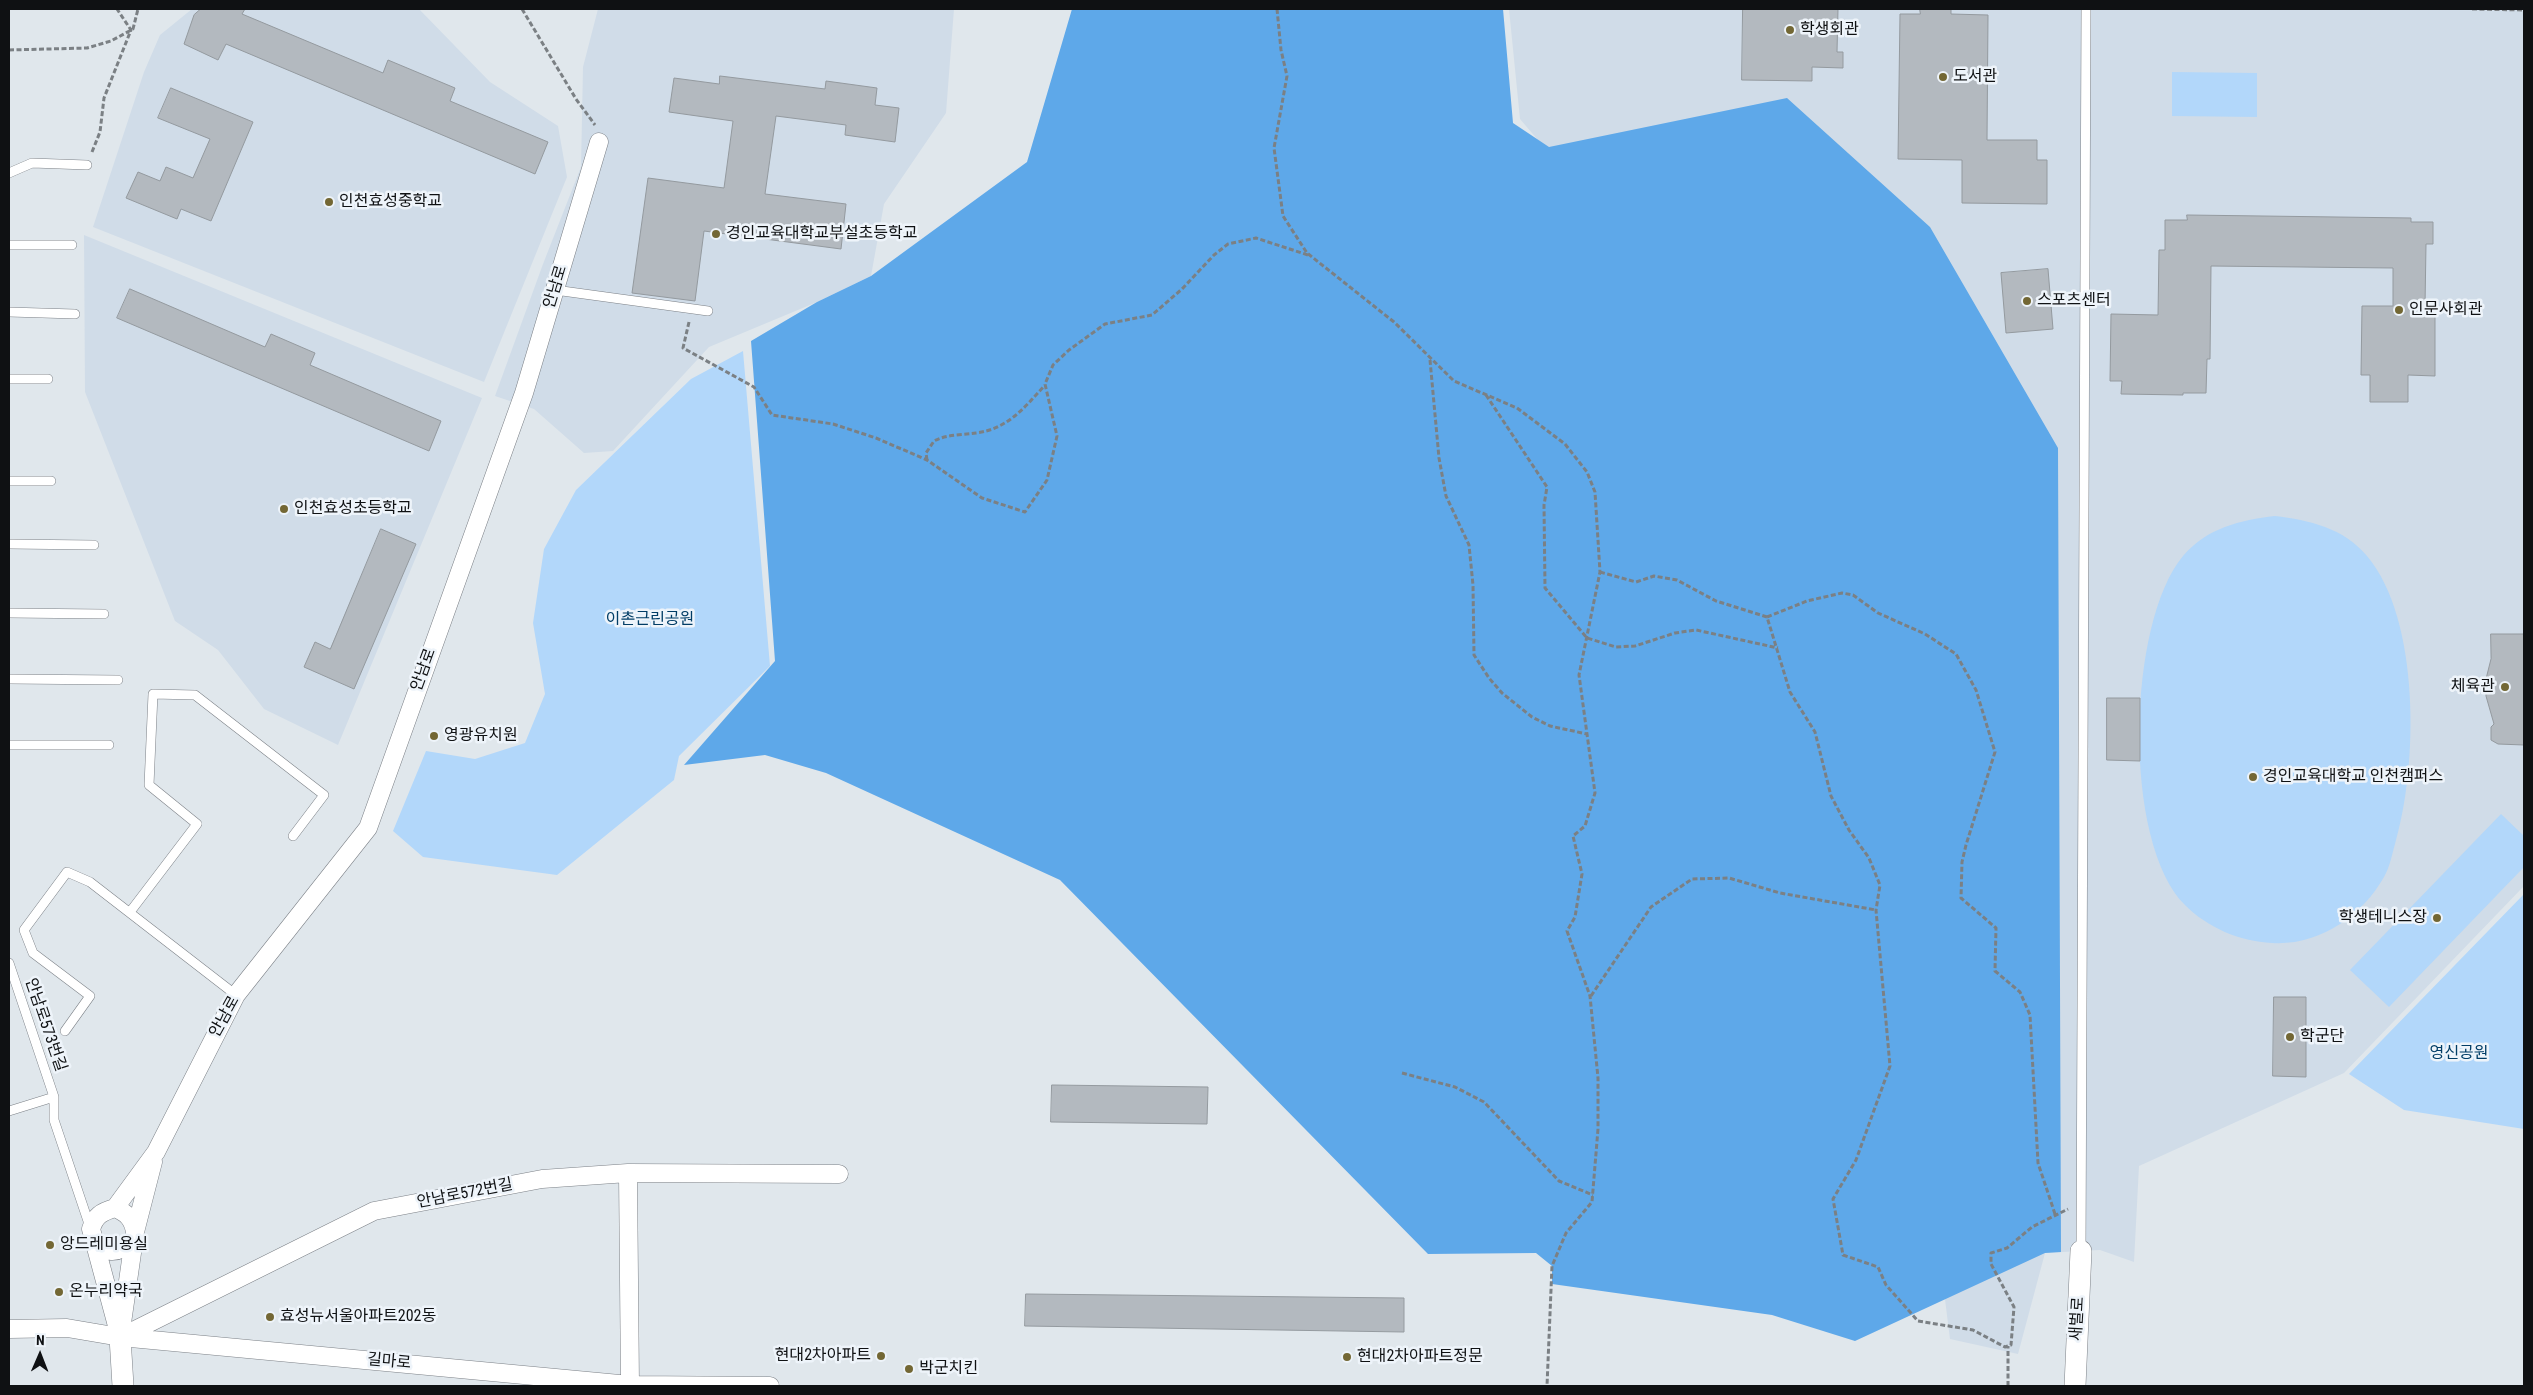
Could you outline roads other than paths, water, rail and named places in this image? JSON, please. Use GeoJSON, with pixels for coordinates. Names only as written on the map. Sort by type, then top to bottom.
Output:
{"type":"FeatureCollection","features":[{"type":"Feature","properties":{"kind":"street","name":"안남로"},"geometry":{"type":"LineString","coordinates":[[120,1338],[92,1235],[94,1219],[102,1211],[115,1208],[156,1152],[236,995],[368,828],[524,393],[599,142]]}},
{"type":"Feature","properties":{"kind":"street","name":"안남로"},"geometry":{"type":"LineString","coordinates":[[123,1386],[120,1338],[133,1237],[156,1152]]}},
{"type":"Feature","properties":{"kind":"street"},"geometry":{"type":"LineString","coordinates":[[628,1173],[630,1385]]}},
{"type":"Feature","properties":{"kind":"street","name":"안남로572번길"},"geometry":{"type":"LineString","coordinates":[[120,1338],[374,1211],[542,1179],[628,1173],[839,1174]]}},
{"type":"Feature","properties":{"kind":"street"},"geometry":{"type":"LineString","coordinates":[[92,1235],[100,1248],[112,1252],[124,1249],[133,1237],[133,1222],[126,1212],[115,1208]]}},
{"type":"Feature","properties":{"kind":"street","name":"새벌로"},"geometry":{"type":"LineString","coordinates":[[2075,1386],[2082,1251]]}},
{"type":"Feature","properties":{"kind":"street","name":"길마로"},"geometry":{"type":"LineString","coordinates":[[9,1329],[67,1328],[120,1338],[630,1385],[770,1386]]}},
{"type":"Feature","properties":{"kind":"lane"},"geometry":{"type":"LineString","coordinates":[[2082,1251],[2086,9]]}},
{"type":"Feature","properties":{"kind":"lane"},"geometry":{"type":"LineString","coordinates":[[9,173],[32,163],[87,165]]}},
{"type":"Feature","properties":{"kind":"lane"},"geometry":{"type":"LineString","coordinates":[[9,245],[72,245]]}},
{"type":"Feature","properties":{"kind":"lane"},"geometry":{"type":"LineString","coordinates":[[555,290],[708,311]]}},
{"type":"Feature","properties":{"kind":"lane"},"geometry":{"type":"LineString","coordinates":[[9,312],[74,314]]}},
{"type":"Feature","properties":{"kind":"lane"},"geometry":{"type":"LineString","coordinates":[[9,379],[48,379]]}},
{"type":"Feature","properties":{"kind":"lane"},"geometry":{"type":"LineString","coordinates":[[9,481],[50,481]]}},
{"type":"Feature","properties":{"kind":"lane"},"geometry":{"type":"LineString","coordinates":[[9,544],[94,545]]}},
{"type":"Feature","properties":{"kind":"lane"},"geometry":{"type":"LineString","coordinates":[[9,613],[104,614]]}},
{"type":"Feature","properties":{"kind":"lane"},"geometry":{"type":"LineString","coordinates":[[9,679],[118,680]]}},
{"type":"Feature","properties":{"kind":"lane"},"geometry":{"type":"LineString","coordinates":[[130,912],[197,824],[150,786],[153,694],[195,694],[324,795],[293,836]]}},
{"type":"Feature","properties":{"kind":"lane"},"geometry":{"type":"LineString","coordinates":[[9,745],[109,745]]}},
{"type":"Feature","properties":{"kind":"lane"},"geometry":{"type":"LineString","coordinates":[[65,1031],[90,996],[33,953],[24,930],[67,872],[90,882],[236,995]]}},
{"type":"Feature","properties":{"kind":"lane","name":"안남로573번길"},"geometry":{"type":"LineString","coordinates":[[9,963],[54,1097],[54,1120],[92,1235]]}},
{"type":"Feature","properties":{"kind":"lane","name":"안남로573번길"},"geometry":{"type":"LineString","coordinates":[[9,1111],[54,1097]]}},
{"type":"Feature","properties":{"kind":"place","name":"학생회관"},"geometry":{"type":"Point","coordinates":[1790,30]}},
{"type":"Feature","properties":{"kind":"place","name":"도서관"},"geometry":{"type":"Point","coordinates":[1943,77]}},
{"type":"Feature","properties":{"kind":"place","name":"인천효성중학교"},"geometry":{"type":"Point","coordinates":[329,202]}},
{"type":"Feature","properties":{"kind":"place","name":"경인교육대학교부설초등학교"},"geometry":{"type":"Point","coordinates":[716,234]}},
{"type":"Feature","properties":{"kind":"place","name":"스포츠센터"},"geometry":{"type":"Point","coordinates":[2027,301]}},
{"type":"Feature","properties":{"kind":"place","name":"인문사회관"},"geometry":{"type":"Point","coordinates":[2399,310]}},
{"type":"Feature","properties":{"kind":"place","name":"인천효성초등학교"},"geometry":{"type":"Point","coordinates":[284,509]}},
{"type":"Feature","properties":{"kind":"place","name":"체육관"},"geometry":{"type":"Point","coordinates":[2505,687]}},
{"type":"Feature","properties":{"kind":"place","name":"영광유치원"},"geometry":{"type":"Point","coordinates":[434,736]}},
{"type":"Feature","properties":{"kind":"place","name":"경인교육대학교 인천캠퍼스"},"geometry":{"type":"Point","coordinates":[2253,777]}},
{"type":"Feature","properties":{"kind":"place","name":"학생테니스장"},"geometry":{"type":"Point","coordinates":[2437,918]}},
{"type":"Feature","properties":{"kind":"place","name":"학군단"},"geometry":{"type":"Point","coordinates":[2290,1037]}},
{"type":"Feature","properties":{"kind":"place","name":"앙드레미용실"},"geometry":{"type":"Point","coordinates":[50,1245]}},
{"type":"Feature","properties":{"kind":"place","name":"온누리약국"},"geometry":{"type":"Point","coordinates":[59,1292]}},
{"type":"Feature","properties":{"kind":"place","name":"효성뉴서울아파트202동"},"geometry":{"type":"Point","coordinates":[270,1317]}},
{"type":"Feature","properties":{"kind":"place","name":"현대2차아파트"},"geometry":{"type":"Point","coordinates":[881,1356]}},
{"type":"Feature","properties":{"kind":"place","name":"현대2차아파트정문"},"geometry":{"type":"Point","coordinates":[1347,1357]}},
{"type":"Feature","properties":{"kind":"place","name":"박군치킨"},"geometry":{"type":"Point","coordinates":[909,1369]}},
{"type":"Feature","properties":{"kind":"park label","name":"이촌근린공원"},"geometry":{"type":"Point","coordinates":[650,620]}},
{"type":"Feature","properties":{"kind":"park label","name":"영신공원"},"geometry":{"type":"Point","coordinates":[2459,1054]}}]}
